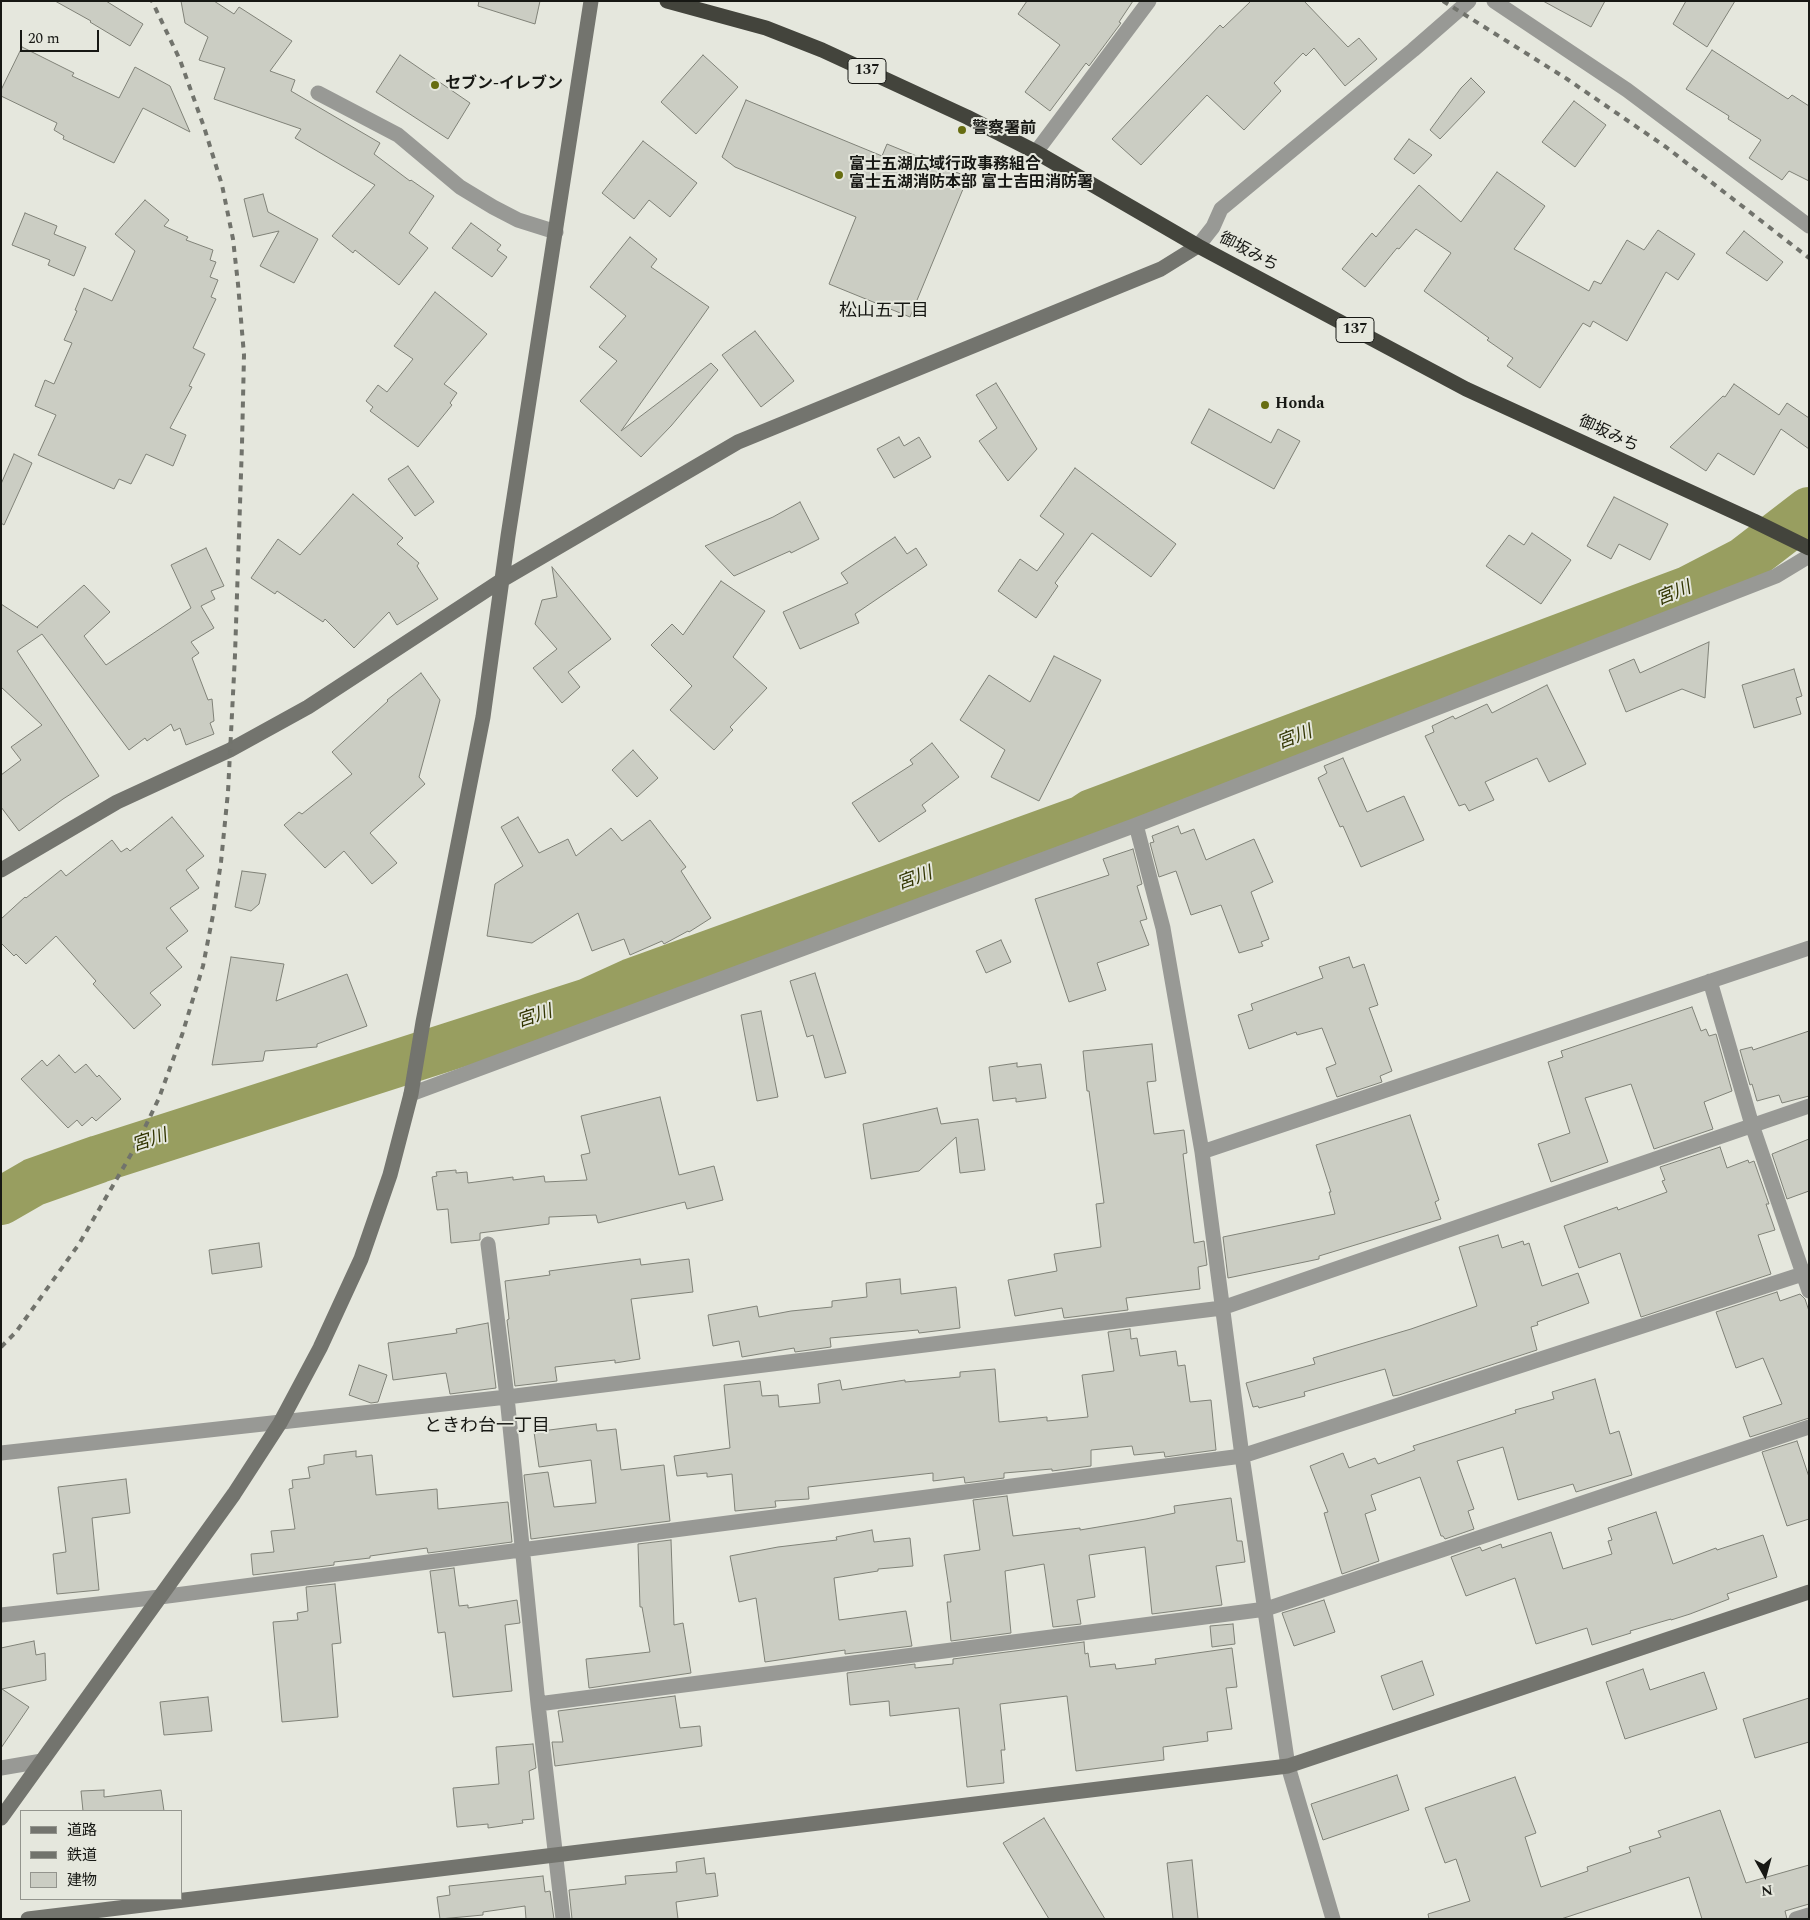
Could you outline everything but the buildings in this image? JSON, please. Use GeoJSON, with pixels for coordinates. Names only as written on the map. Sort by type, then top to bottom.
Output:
{"type":"FeatureCollection","features":[{"type":"Feature","properties":{"kind":"highway","name":"御坂みち"},"geometry":{"type":"LineString","coordinates":[[675,2],[766,28],[967,117],[1036,152],[1198,246],[1466,389],[1809,548]]}},
{"type":"Feature","properties":{"kind":"street"},"geometry":{"type":"LineString","coordinates":[[1,1818],[234,1494],[280,1423],[320,1348],[361,1259],[390,1175],[411,1094],[423,1022],[483,717],[502,580],[591,1]]}},
{"type":"Feature","properties":{"kind":"street"},"geometry":{"type":"LineString","coordinates":[[1036,152],[1149,1]]}},
{"type":"Feature","properties":{"kind":"street"},"geometry":{"type":"LineString","coordinates":[[1,870],[117,802],[230,750],[308,706],[502,580],[738,442],[1161,269],[1198,246],[1213,226],[1221,209],[1413,50],[1469,1]]}},
{"type":"Feature","properties":{"kind":"street"},"geometry":{"type":"LineString","coordinates":[[1494,1],[1627,90],[1809,226]]}},
{"type":"Feature","properties":{"kind":"street"},"geometry":{"type":"LineString","coordinates":[[318,93],[398,135],[460,187],[492,207],[518,220],[556,232]]}},
{"type":"Feature","properties":{"kind":"street"},"geometry":{"type":"LineString","coordinates":[[411,1094],[1136,825],[1776,576],[1809,556]]}},
{"type":"Feature","properties":{"kind":"street"},"geometry":{"type":"LineString","coordinates":[[1136,825],[1163,928],[1202,1152],[1242,1456],[1288,1766],[1333,1919]]}},
{"type":"Feature","properties":{"kind":"street"},"geometry":{"type":"LineString","coordinates":[[1202,1152],[1809,948]]}},
{"type":"Feature","properties":{"kind":"street"},"geometry":{"type":"LineString","coordinates":[[1710,981],[1752,1125],[1806,1273],[1809,1290]]}},
{"type":"Feature","properties":{"kind":"street"},"geometry":{"type":"LineString","coordinates":[[1,1453],[507,1397],[1222,1308],[1809,1106]]}},
{"type":"Feature","properties":{"kind":"street"},"geometry":{"type":"LineString","coordinates":[[488,1244],[507,1397],[538,1704],[563,1919]]}},
{"type":"Feature","properties":{"kind":"street"},"geometry":{"type":"LineString","coordinates":[[1,1615],[160,1597],[1242,1456],[1806,1273]]}},
{"type":"Feature","properties":{"kind":"street"},"geometry":{"type":"LineString","coordinates":[[538,1704],[1266,1609],[1809,1427]]}},
{"type":"Feature","properties":{"kind":"street"},"geometry":{"type":"LineString","coordinates":[[28,1919],[1288,1766],[1809,1592]]}},
{"type":"Feature","properties":{"kind":"street"},"geometry":{"type":"LineString","coordinates":[[1,1768],[42,1762]]}},
{"type":"Feature","properties":{"kind":"street"},"geometry":{"type":"LineString","coordinates":[[1796,1919],[1809,1915]]}},
{"type":"Feature","properties":{"kind":"waterway","name":"宮川"},"geometry":{"type":"LineString","coordinates":[[1,1201],[34,1182],[99,1159],[588,1002],[632,982],[1083,819],[1092,813],[1688,590],[1744,561],[1809,511]]}},
{"type":"Feature","properties":{"kind":"railway"},"geometry":{"type":"LineString","coordinates":[[1,1347],[16,1332],[79,1244],[137,1144],[159,1098],[182,1035],[203,966],[221,862],[228,792],[235,655],[244,355],[233,239],[222,185],[180,60],[152,1]]}},
{"type":"Feature","properties":{"kind":"railway"},"geometry":{"type":"LineString","coordinates":[[1443,1],[1567,79],[1666,147],[1809,258]]}},
{"type":"Feature","properties":{"kind":"place","name":"セブン-イレブン"},"geometry":{"type":"Point","coordinates":[435,85]}},
{"type":"Feature","properties":{"kind":"place","name":"警察署前"},"geometry":{"type":"Point","coordinates":[962,130]}},
{"type":"Feature","properties":{"kind":"place","name":"富士五湖広域行政事務組合 富士五湖消防本部 富士吉田消防署"},"geometry":{"type":"Point","coordinates":[839,175]}},
{"type":"Feature","properties":{"kind":"place","name":"Honda"},"geometry":{"type":"Point","coordinates":[1265,405]}},
{"type":"Feature","properties":{"kind":"district","name":"松山五丁目"},"geometry":{"type":"Point","coordinates":[884,312]}},
{"type":"Feature","properties":{"kind":"district","name":"ときわ台一丁目"},"geometry":{"type":"Point","coordinates":[487,1427]}}]}
